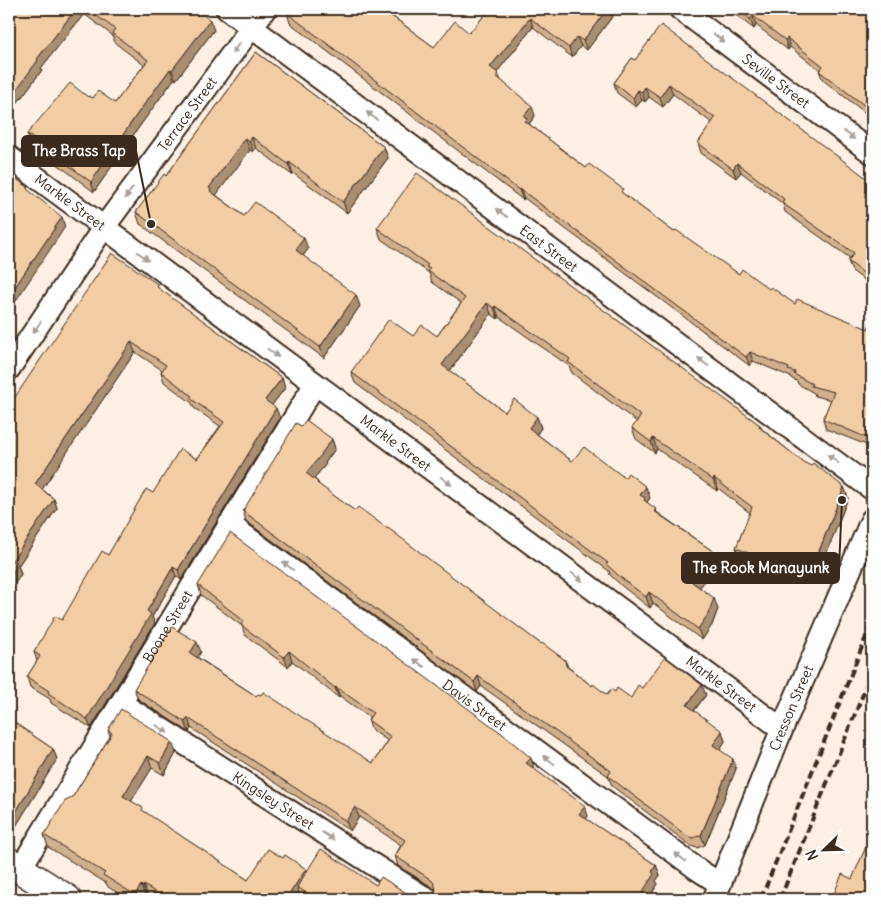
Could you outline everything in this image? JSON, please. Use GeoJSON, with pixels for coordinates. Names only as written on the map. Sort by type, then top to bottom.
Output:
{"type":"FeatureCollection","features":[{"type":"Feature","properties":{"kind":"street","name":"East Street"},"geometry":{"type":"LineString","coordinates":[[227,9],[872,489]]}},
{"type":"Feature","properties":{"kind":"street","name":"Terrace Street"},"geometry":{"type":"LineString","coordinates":[[9,369],[104,227],[265,9]]}},
{"type":"Feature","properties":{"kind":"street","name":"Seville Street"},"geometry":{"type":"LineString","coordinates":[[680,9],[872,152]]}},
{"type":"Feature","properties":{"kind":"street","name":"Markle Street"},"geometry":{"type":"LineString","coordinates":[[9,157],[782,729]]}},
{"type":"Feature","properties":{"kind":"street","name":"Boone Street"},"geometry":{"type":"LineString","coordinates":[[14,865],[121,702],[315,384]]}},
{"type":"Feature","properties":{"kind":"street","name":"Cresson Street"},"geometry":{"type":"LineString","coordinates":[[717,892],[782,729],[872,519]]}},
{"type":"Feature","properties":{"kind":"street","name":"Davis Street"},"geometry":{"type":"LineString","coordinates":[[230,524],[697,869],[717,892]]}},
{"type":"Feature","properties":{"kind":"street","name":"Kingsley Street"},"geometry":{"type":"LineString","coordinates":[[121,702],[427,899]]}},
{"type":"Feature","properties":{"kind":"street"},"geometry":{"type":"LineString","coordinates":[[14,865],[67,899]]}},
{"type":"Feature","properties":{"kind":"building"},"geometry":{"type":"Polygon","coordinates":[[[9,9],[76,9],[37,59],[9,100],[9,9]]]}},
{"type":"Feature","properties":{"kind":"building"},"geometry":{"type":"Polygon","coordinates":[[[87,9],[196,9],[210,20],[172,70],[170,69],[91,182],[27,134],[70,83],[88,97],[93,98],[98,91],[115,103],[148,60],[112,33],[115,29],[87,9]]]}},
{"type":"Feature","properties":{"kind":"building"},"geometry":{"type":"Polygon","coordinates":[[[290,9],[382,9],[434,47],[455,21],[469,33],[490,9],[607,9],[583,41],[577,37],[569,48],[530,18],[490,67],[498,73],[496,76],[532,106],[524,116],[527,119],[525,121],[586,168],[589,164],[623,189],[621,192],[674,232],[676,230],[739,274],[742,269],[769,289],[771,287],[795,304],[797,299],[868,329],[872,319],[872,426],[870,432],[868,431],[865,437],[823,419],[834,392],[811,386],[812,384],[794,374],[795,372],[788,370],[789,368],[750,352],[746,357],[519,190],[287,13],[290,9]]]}},
{"type":"Feature","properties":{"kind":"building"},"geometry":{"type":"Polygon","coordinates":[[[737,9],[869,9],[872,12],[872,111],[819,71],[823,66],[787,38],[785,40],[753,16],[750,19],[737,9]]]}},
{"type":"Feature","properties":{"kind":"building"},"geometry":{"type":"Polygon","coordinates":[[[661,25],[872,182],[872,282],[848,261],[854,253],[782,203],[784,199],[737,163],[733,169],[698,143],[715,118],[669,84],[660,97],[645,87],[642,92],[638,90],[633,98],[614,83],[632,58],[635,60],[661,25]]]}},
{"type":"Feature","properties":{"kind":"building"},"geometry":{"type":"Polygon","coordinates":[[[256,52],[384,147],[343,202],[252,137],[249,141],[245,138],[209,188],[211,189],[210,191],[244,216],[255,202],[304,238],[296,249],[297,251],[356,295],[320,347],[136,212],[164,174],[166,176],[256,52]]]}},
{"type":"Feature","properties":{"kind":"building"},"geometry":{"type":"Polygon","coordinates":[[[417,173],[760,425],[759,427],[803,462],[811,466],[813,463],[844,487],[819,551],[822,558],[807,563],[799,559],[794,571],[736,548],[752,507],[714,478],[713,480],[653,438],[651,442],[632,428],[641,416],[568,362],[570,359],[495,306],[494,308],[487,303],[442,365],[505,412],[514,399],[537,417],[529,428],[572,461],[584,447],[625,478],[628,473],[646,487],[640,495],[656,509],[654,511],[714,552],[692,582],[714,598],[708,614],[698,629],[649,592],[646,597],[619,576],[606,564],[608,563],[351,372],[389,319],[413,336],[422,325],[437,336],[465,298],[428,271],[430,269],[426,267],[428,265],[377,228],[417,173]]]}},
{"type":"Feature","properties":{"kind":"building"},"geometry":{"type":"Polygon","coordinates":[[[9,174],[28,187],[27,189],[62,217],[9,296],[9,174]]]}},
{"type":"Feature","properties":{"kind":"building"},"geometry":{"type":"Polygon","coordinates":[[[112,253],[159,285],[157,287],[282,378],[265,400],[276,408],[178,570],[173,567],[147,611],[151,614],[87,719],[27,677],[40,656],[34,652],[55,616],[62,620],[102,551],[108,555],[146,489],[153,493],[180,449],[197,459],[224,422],[190,398],[192,396],[161,372],[166,365],[131,342],[35,484],[54,499],[12,561],[18,564],[9,578],[9,406],[112,253]]]}},
{"type":"Feature","properties":{"kind":"building"},"geometry":{"type":"Polygon","coordinates":[[[306,420],[332,439],[306,473],[355,511],[358,507],[388,528],[541,644],[565,660],[566,666],[592,686],[593,684],[607,695],[611,689],[615,692],[617,688],[631,698],[638,685],[642,688],[665,657],[702,685],[687,705],[722,731],[713,745],[733,759],[701,835],[693,838],[687,836],[608,776],[611,771],[478,676],[474,682],[243,511],[296,423],[301,426],[306,420]]]}},
{"type":"Feature","properties":{"kind":"building"},"geometry":{"type":"Polygon","coordinates":[[[230,533],[504,735],[531,758],[526,763],[585,806],[579,814],[656,865],[652,872],[654,874],[638,899],[430,899],[436,889],[434,883],[395,856],[405,840],[355,807],[346,821],[188,718],[185,722],[134,689],[172,627],[197,642],[190,653],[256,696],[258,694],[261,695],[263,692],[373,763],[391,737],[368,720],[373,713],[335,688],[289,651],[284,657],[241,625],[244,621],[198,585],[230,533]]]}},
{"type":"Feature","properties":{"kind":"building"},"geometry":{"type":"Polygon","coordinates":[[[121,709],[172,742],[160,763],[148,756],[123,796],[248,880],[268,849],[283,858],[285,855],[306,869],[286,899],[166,899],[144,885],[143,887],[141,885],[135,895],[103,875],[105,873],[44,835],[65,801],[72,798],[112,733],[108,730],[121,709]]]}},
{"type":"Feature","properties":{"kind":"building"},"geometry":{"type":"Polygon","coordinates":[[[9,719],[53,749],[10,822],[9,821],[9,719]]]}},
{"type":"Feature","properties":{"kind":"building"},"geometry":{"type":"Polygon","coordinates":[[[871,835],[872,899],[832,899],[842,874],[852,879],[871,835]]]}},
{"type":"Feature","properties":{"kind":"building"},"geometry":{"type":"Polygon","coordinates":[[[321,849],[376,885],[381,877],[416,899],[316,899],[297,887],[321,849]]]}},
{"type":"Feature","properties":{"kind":"railway"},"geometry":{"type":"LineString","coordinates":[[761,899],[872,622]]}},
{"type":"Feature","properties":{"kind":"railway"},"geometry":{"type":"LineString","coordinates":[[780,899],[872,672]]}},
{"type":"Feature","properties":{"kind":"place","name":"The Brass Tap"},"geometry":{"type":"Point","coordinates":[151,224]}},
{"type":"Feature","properties":{"kind":"place","name":"The Rook Manayunk"},"geometry":{"type":"Point","coordinates":[842,500]}}]}
